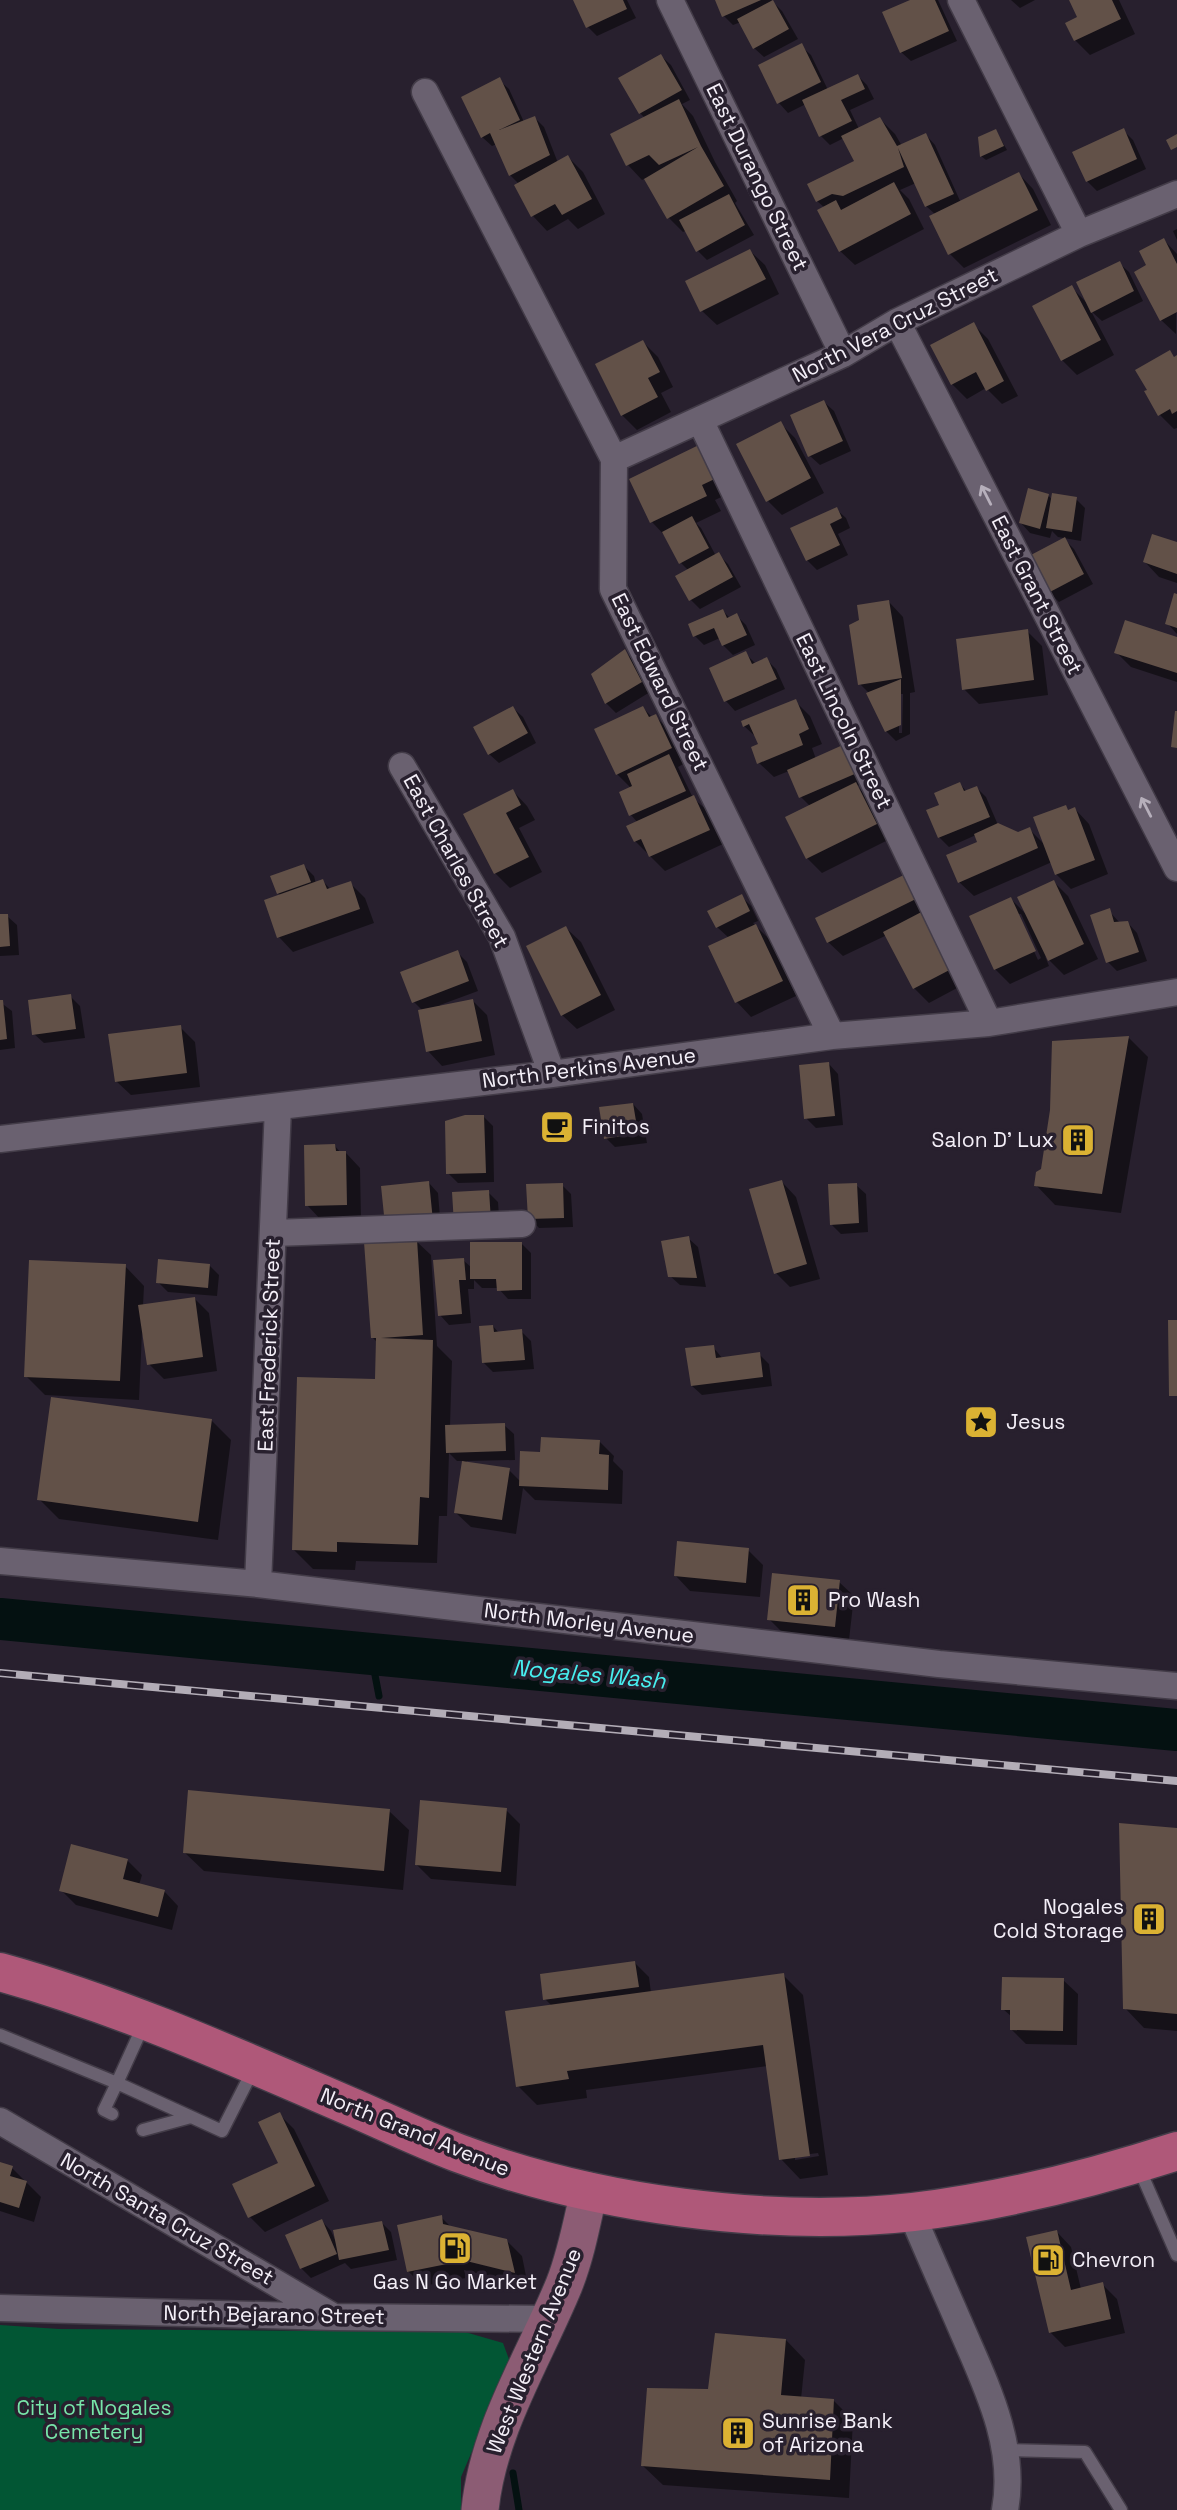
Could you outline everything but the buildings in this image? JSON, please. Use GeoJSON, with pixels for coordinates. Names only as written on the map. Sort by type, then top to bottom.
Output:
{"type":"FeatureCollection","features":[{"type":"Feature","properties":{"kind":"main road","name":"North Grand Avenue"},"geometry":{"type":"LineString","coordinates":[[0,1972],[146,2021],[458,2153],[525,2175],[659,2205],[830,2216],[911,2212],[985,2201],[1062,2185],[1177,2151]]}},
{"type":"Feature","properties":{"kind":"street","name":"East Durango Street"},"geometry":{"type":"LineString","coordinates":[[670,0],[843,354]]}},
{"type":"Feature","properties":{"kind":"street"},"geometry":{"type":"LineString","coordinates":[[961,0],[1079,234]]}},
{"type":"Feature","properties":{"kind":"street","name":"East Edward Street"},"geometry":{"type":"LineString","coordinates":[[425,92],[614,458],[613,589],[832,1036]]}},
{"type":"Feature","properties":{"kind":"street","name":"North Vera Cruz Street"},"geometry":{"type":"LineString","coordinates":[[614,458],[843,354],[897,322],[1079,234],[1177,194]]}},
{"type":"Feature","properties":{"kind":"street","name":"East Grant Street"},"geometry":{"type":"LineString","coordinates":[[897,322],[1177,867]]}},
{"type":"Feature","properties":{"kind":"street","name":"East Lincoln Street"},"geometry":{"type":"LineString","coordinates":[[700,420],[989,1023]]}},
{"type":"Feature","properties":{"kind":"street","name":"East Charles Street"},"geometry":{"type":"LineString","coordinates":[[402,766],[502,937],[552,1074]]}},
{"type":"Feature","properties":{"kind":"street","name":"North Perkins Avenue"},"geometry":{"type":"LineString","coordinates":[[0,1139],[552,1074],[832,1036],[989,1023],[1177,992]]}},
{"type":"Feature","properties":{"kind":"street","name":"East Frederick Street"},"geometry":{"type":"LineString","coordinates":[[258,1584],[278,1107]]}},
{"type":"Feature","properties":{"kind":"street"},"geometry":{"type":"LineString","coordinates":[[274,1233],[523,1224]]}},
{"type":"Feature","properties":{"kind":"street","name":"North Morley Avenue"},"geometry":{"type":"LineString","coordinates":[[0,1561],[258,1584],[939,1664],[1177,1686]]}},
{"type":"Feature","properties":{"kind":"street","name":"North Santa Cruz Street"},"geometry":{"type":"LineString","coordinates":[[0,2121],[334,2317]]}},
{"type":"Feature","properties":{"kind":"street","name":"West Western Avenue"},"geometry":{"type":"LineString","coordinates":[[480,2510],[496,2437],[565,2283],[580,2235],[589,2191]]}},
{"type":"Feature","properties":{"kind":"street"},"geometry":{"type":"LineString","coordinates":[[911,2212],[988,2390],[1000,2428],[1008,2467],[1005,2510]]}},
{"type":"Feature","properties":{"kind":"street","name":"North Bejarano Street"},"geometry":{"type":"LineString","coordinates":[[0,2308],[334,2317],[549,2319]]}},
{"type":"Feature","properties":{"kind":"lane"},"geometry":{"type":"LineString","coordinates":[[112,2115],[104,2110],[146,2021]]}},
{"type":"Feature","properties":{"kind":"lane"},"geometry":{"type":"LineString","coordinates":[[0,2035],[117,2083],[222,2131],[255,2067]]}},
{"type":"Feature","properties":{"kind":"lane"},"geometry":{"type":"LineString","coordinates":[[143,2130],[191,2117]]}},
{"type":"Feature","properties":{"kind":"lane"},"geometry":{"type":"LineString","coordinates":[[1138,2164],[1177,2255]]}},
{"type":"Feature","properties":{"kind":"lane"},"geometry":{"type":"LineString","coordinates":[[1005,2450],[1085,2452],[1121,2510]]}},
{"type":"Feature","properties":{"kind":"green space","name":"City of Nogales Cemetery"},"geometry":{"type":"Polygon","coordinates":[[[0,2325],[59,2329],[465,2332],[503,2343],[510,2362],[461,2477],[461,2510],[0,2510],[0,2325]]]}},
{"type":"Feature","properties":{"kind":"waterway","name":"Nogales Wash"},"geometry":{"type":"LineString","coordinates":[[0,1619],[1177,1730]]}},
{"type":"Feature","properties":{"kind":"waterway"},"geometry":{"type":"LineString","coordinates":[[371,1654],[379,1696]]}},
{"type":"Feature","properties":{"kind":"waterway"},"geometry":{"type":"LineString","coordinates":[[513,2473],[519,2510]]}},
{"type":"Feature","properties":{"kind":"railway"},"geometry":{"type":"LineString","coordinates":[[0,1673],[1177,1781]]}},
{"type":"Feature","properties":{"kind":"place","name":"Finitos"},"geometry":{"type":"Point","coordinates":[557,1127]}},
{"type":"Feature","properties":{"kind":"place","name":"Salon D' Lux"},"geometry":{"type":"Point","coordinates":[1078,1140]}},
{"type":"Feature","properties":{"kind":"place","name":"Jesus"},"geometry":{"type":"Point","coordinates":[981,1422]}},
{"type":"Feature","properties":{"kind":"place","name":"Pro Wash"},"geometry":{"type":"Point","coordinates":[803,1600]}},
{"type":"Feature","properties":{"kind":"place","name":"Nogales Cold Storage"},"geometry":{"type":"Point","coordinates":[1149,1919]}},
{"type":"Feature","properties":{"kind":"place","name":"Gas N Go Market"},"geometry":{"type":"Point","coordinates":[455,2248]}},
{"type":"Feature","properties":{"kind":"place","name":"Chevron"},"geometry":{"type":"Point","coordinates":[1048,2260]}},
{"type":"Feature","properties":{"kind":"place","name":"Sunrise Bank of Arizona"},"geometry":{"type":"Point","coordinates":[738,2433]}}]}
